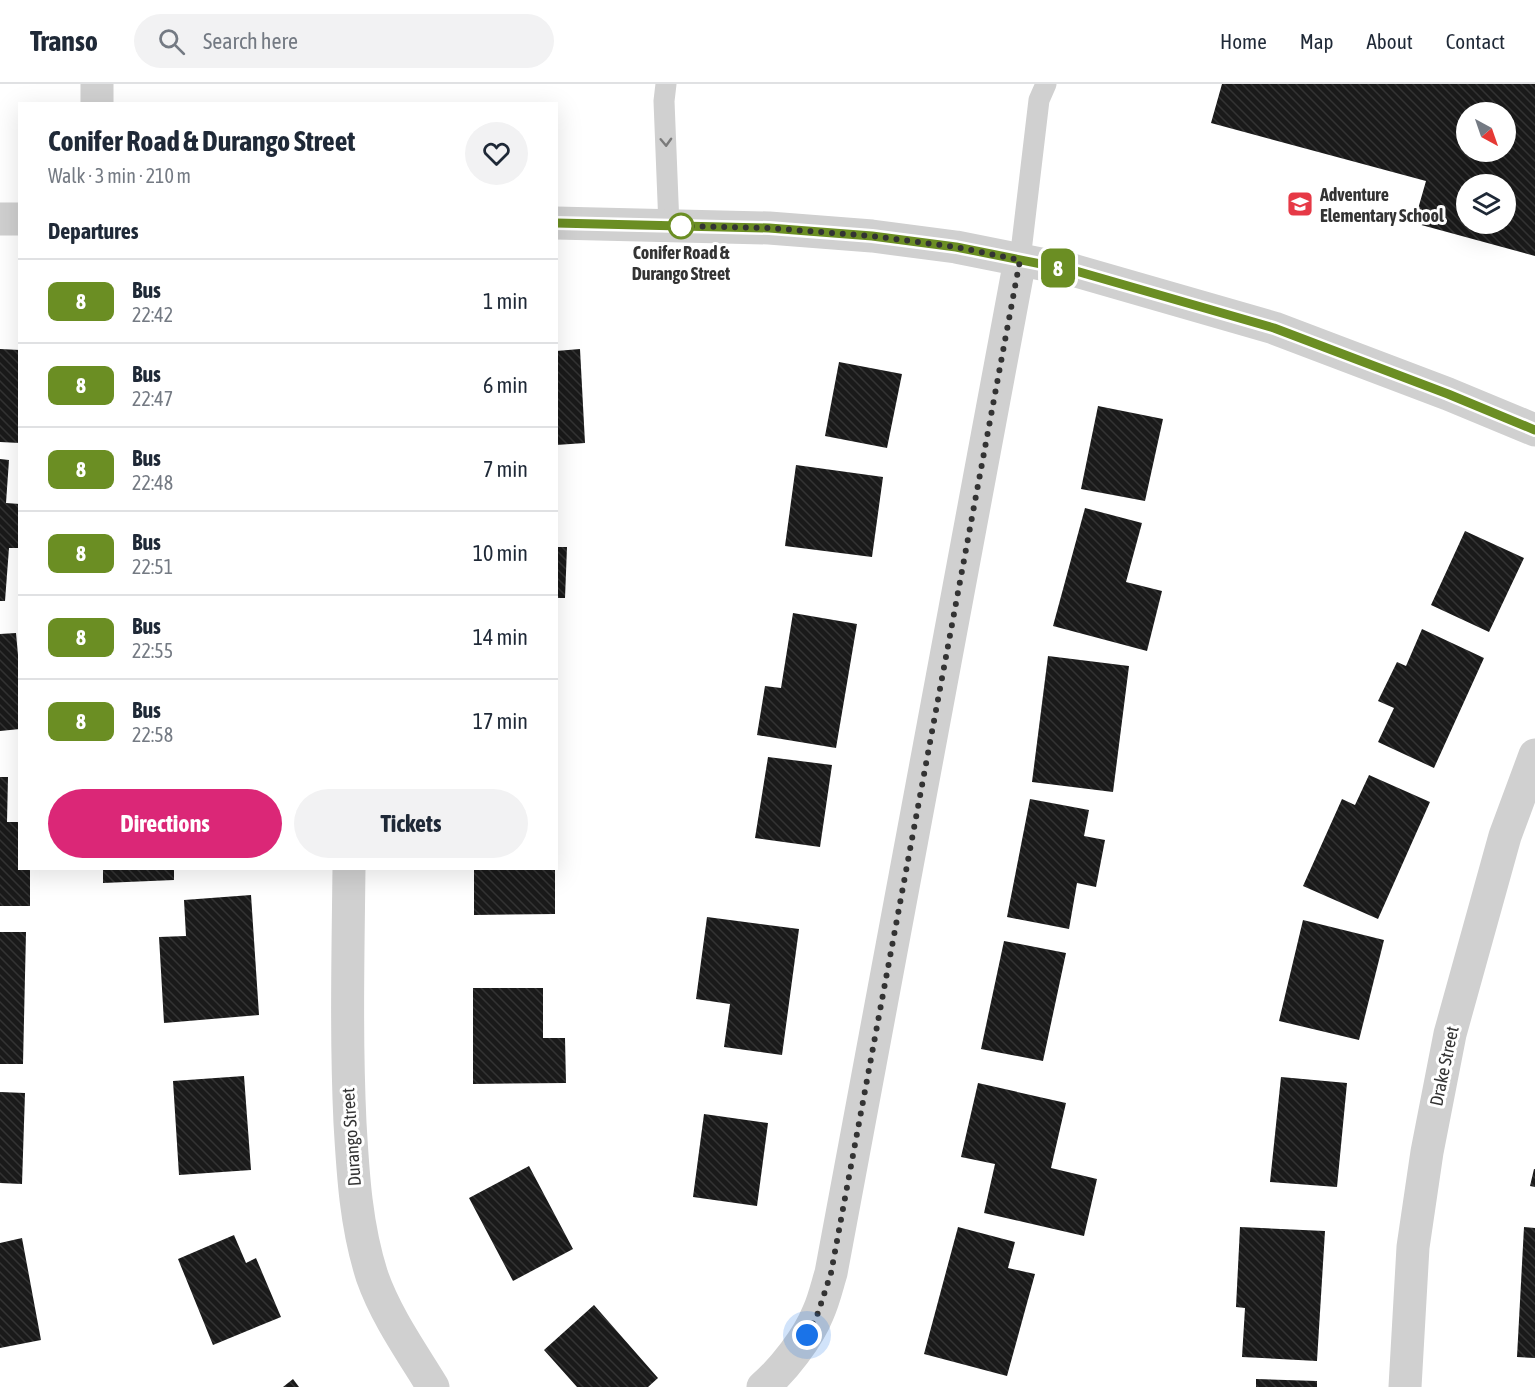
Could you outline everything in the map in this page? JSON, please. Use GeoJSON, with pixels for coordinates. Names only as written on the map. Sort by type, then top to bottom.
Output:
{"type":"FeatureCollection","features":[{"type":"Feature","properties":{"kind":"street"},"geometry":{"type":"LineString","coordinates":[[97,84],[98,102]]}},
{"type":"Feature","properties":{"kind":"street"},"geometry":{"type":"LineString","coordinates":[[0,219],[18,219]]}},
{"type":"Feature","properties":{"kind":"street"},"geometry":{"type":"LineString","coordinates":[[558,223],[769,228],[872,236],[956,247],[1076,271],[1274,328],[1448,394],[1535,430]]}},
{"type":"Feature","properties":{"kind":"street"},"geometry":{"type":"LineString","coordinates":[[763,1387],[773,1378],[807,1335],[818,1313],[831,1273],[1020,260]]}},
{"type":"Feature","properties":{"kind":"street","name":"Drake Street"},"geometry":{"type":"LineString","coordinates":[[1405,1387],[1413,1247],[1427,1152],[1450,1034],[1505,836],[1535,755]]}},
{"type":"Feature","properties":{"kind":"street","name":"Durango Street"},"geometry":{"type":"LineString","coordinates":[[349,870],[347,1069],[353,1186],[360,1230],[372,1276],[386,1311],[433,1387]]}},
{"type":"Feature","properties":{"kind":"lane"},"geometry":{"type":"LineString","coordinates":[[666,84],[664,101],[669,226]]}},
{"type":"Feature","properties":{"kind":"lane"},"geometry":{"type":"LineString","coordinates":[[1020,260],[1039,89],[1061,84]]}},
{"type":"Feature","properties":{"kind":"building"},"geometry":{"type":"Polygon","coordinates":[[[1222,84],[1535,84],[1535,256],[1414,223],[1426,181],[1211,123],[1222,84]]]}},
{"type":"Feature","properties":{"kind":"building"},"geometry":{"type":"Polygon","coordinates":[[[0,349],[18,350],[18,443],[0,442],[0,349]]]}},
{"type":"Feature","properties":{"kind":"building"},"geometry":{"type":"Polygon","coordinates":[[[580,349],[585,443],[558,445],[558,351],[580,349]]]}},
{"type":"Feature","properties":{"kind":"building"},"geometry":{"type":"Polygon","coordinates":[[[839,362],[902,374],[887,448],[825,436],[839,362]]]}},
{"type":"Feature","properties":{"kind":"building"},"geometry":{"type":"Polygon","coordinates":[[[1098,406],[1163,419],[1145,501],[1081,489],[1098,406]]]}},
{"type":"Feature","properties":{"kind":"building"},"geometry":{"type":"Polygon","coordinates":[[[0,459],[9,460],[6,503],[18,504],[18,548],[9,548],[5,601],[0,601],[0,459]]]}},
{"type":"Feature","properties":{"kind":"building"},"geometry":{"type":"Polygon","coordinates":[[[796,465],[883,477],[872,557],[785,546],[796,465]]]}},
{"type":"Feature","properties":{"kind":"building"},"geometry":{"type":"Polygon","coordinates":[[[1085,508],[1142,523],[1126,582],[1162,591],[1147,651],[1053,626],[1085,508]]]}},
{"type":"Feature","properties":{"kind":"building"},"geometry":{"type":"Polygon","coordinates":[[[1465,531],[1524,558],[1489,632],[1431,605],[1465,531]]]}},
{"type":"Feature","properties":{"kind":"building"},"geometry":{"type":"Polygon","coordinates":[[[558,547],[567,547],[565,598],[558,598],[558,547]]]}},
{"type":"Feature","properties":{"kind":"building"},"geometry":{"type":"Polygon","coordinates":[[[793,613],[857,624],[836,748],[757,735],[765,686],[781,688],[793,613]]]}},
{"type":"Feature","properties":{"kind":"building"},"geometry":{"type":"Polygon","coordinates":[[[1422,629],[1484,658],[1434,768],[1378,742],[1394,708],[1378,701],[1397,662],[1406,666],[1422,629]]]}},
{"type":"Feature","properties":{"kind":"building"},"geometry":{"type":"Polygon","coordinates":[[[16,633],[18,729],[0,731],[0,634],[16,633]]]}},
{"type":"Feature","properties":{"kind":"building"},"geometry":{"type":"Polygon","coordinates":[[[1048,656],[1129,666],[1113,792],[1032,782],[1048,656]]]}},
{"type":"Feature","properties":{"kind":"building"},"geometry":{"type":"Polygon","coordinates":[[[768,757],[832,765],[820,847],[755,838],[768,757]]]}},
{"type":"Feature","properties":{"kind":"building"},"geometry":{"type":"Polygon","coordinates":[[[1369,775],[1430,802],[1378,919],[1303,886],[1342,799],[1355,805],[1369,775]]]}},
{"type":"Feature","properties":{"kind":"building"},"geometry":{"type":"Polygon","coordinates":[[[0,777],[8,777],[7,822],[18,822],[18,870],[30,870],[30,906],[0,906],[0,777]]]}},
{"type":"Feature","properties":{"kind":"building"},"geometry":{"type":"Polygon","coordinates":[[[1030,799],[1089,810],[1084,836],[1105,840],[1096,887],[1077,883],[1069,929],[1007,917],[1030,799]]]}},
{"type":"Feature","properties":{"kind":"building"},"geometry":{"type":"Polygon","coordinates":[[[103,870],[174,870],[174,880],[103,883],[103,870]]]}},
{"type":"Feature","properties":{"kind":"building"},"geometry":{"type":"Polygon","coordinates":[[[474,870],[555,870],[555,914],[474,915],[474,870]]]}},
{"type":"Feature","properties":{"kind":"building"},"geometry":{"type":"Polygon","coordinates":[[[251,895],[259,1015],[164,1023],[159,937],[186,936],[184,900],[251,895]]]}},
{"type":"Feature","properties":{"kind":"building"},"geometry":{"type":"Polygon","coordinates":[[[707,917],[799,929],[782,1055],[724,1047],[730,1004],[696,999],[707,917]]]}},
{"type":"Feature","properties":{"kind":"building"},"geometry":{"type":"Polygon","coordinates":[[[1303,920],[1384,940],[1359,1040],[1279,1021],[1303,920]]]}},
{"type":"Feature","properties":{"kind":"building"},"geometry":{"type":"Polygon","coordinates":[[[0,932],[26,932],[23,1064],[0,1064],[0,932]]]}},
{"type":"Feature","properties":{"kind":"building"},"geometry":{"type":"Polygon","coordinates":[[[1004,941],[1066,953],[1043,1061],[981,1049],[1004,941]]]}},
{"type":"Feature","properties":{"kind":"building"},"geometry":{"type":"Polygon","coordinates":[[[473,988],[543,988],[543,1038],[565,1038],[566,1083],[473,1084],[473,988]]]}},
{"type":"Feature","properties":{"kind":"building"},"geometry":{"type":"Polygon","coordinates":[[[244,1076],[251,1170],[179,1175],[173,1081],[244,1076]]]}},
{"type":"Feature","properties":{"kind":"building"},"geometry":{"type":"Polygon","coordinates":[[[1281,1077],[1347,1083],[1337,1187],[1270,1182],[1281,1077]]]}},
{"type":"Feature","properties":{"kind":"building"},"geometry":{"type":"Polygon","coordinates":[[[978,1083],[1066,1103],[1051,1168],[1097,1179],[1084,1236],[984,1213],[995,1164],[961,1157],[978,1083]]]}},
{"type":"Feature","properties":{"kind":"building"},"geometry":{"type":"Polygon","coordinates":[[[0,1092],[25,1093],[22,1184],[0,1183],[0,1092]]]}},
{"type":"Feature","properties":{"kind":"building"},"geometry":{"type":"Polygon","coordinates":[[[704,1114],[768,1123],[757,1206],[693,1197],[704,1114]]]}},
{"type":"Feature","properties":{"kind":"building"},"geometry":{"type":"Polygon","coordinates":[[[529,1166],[573,1249],[513,1281],[469,1198],[529,1166]]]}},
{"type":"Feature","properties":{"kind":"building"},"geometry":{"type":"Polygon","coordinates":[[[1535,1169],[1535,1187],[1530,1186],[1535,1169]]]}},
{"type":"Feature","properties":{"kind":"building"},"geometry":{"type":"Polygon","coordinates":[[[958,1227],[1015,1242],[1008,1268],[1035,1274],[1007,1376],[924,1354],[958,1227]]]}},
{"type":"Feature","properties":{"kind":"building"},"geometry":{"type":"Polygon","coordinates":[[[1240,1227],[1325,1231],[1317,1361],[1242,1357],[1245,1308],[1236,1307],[1240,1227]]]}},
{"type":"Feature","properties":{"kind":"building"},"geometry":{"type":"Polygon","coordinates":[[[1524,1227],[1535,1228],[1535,1358],[1517,1357],[1524,1227]]]}},
{"type":"Feature","properties":{"kind":"building"},"geometry":{"type":"Polygon","coordinates":[[[234,1235],[246,1263],[256,1258],[281,1317],[213,1345],[178,1259],[234,1235]]]}},
{"type":"Feature","properties":{"kind":"building"},"geometry":{"type":"Polygon","coordinates":[[[22,1238],[41,1340],[0,1348],[0,1243],[22,1238]]]}},
{"type":"Feature","properties":{"kind":"building"},"geometry":{"type":"Polygon","coordinates":[[[594,1305],[658,1378],[648,1387],[577,1387],[544,1350],[594,1305]]]}},
{"type":"Feature","properties":{"kind":"building"},"geometry":{"type":"Polygon","coordinates":[[[293,1379],[299,1387],[283,1387],[293,1379]]]}},
{"type":"Feature","properties":{"kind":"building"},"geometry":{"type":"Polygon","coordinates":[[[1256,1379],[1317,1381],[1317,1387],[1256,1387],[1256,1379]]]}},
{"type":"Feature","properties":{"kind":"bus line","name":"8"},"geometry":{"type":"LineString","coordinates":[[558,223],[769,228],[872,236],[956,247],[1076,271],[1274,328],[1448,394],[1535,430]]}},
{"type":"Feature","properties":{"kind":"place","name":"Adventure Elementary School"},"geometry":{"type":"Point","coordinates":[1300,204]}},
{"type":"Feature","properties":{"kind":"place","name":"Conifer Road & Durango Street"},"geometry":{"type":"Point","coordinates":[681,226]}},
{"type":"Feature","properties":{"kind":"route"},"geometry":{"type":"LineString","coordinates":[[681,226],[769,228],[872,236],[956,247],[1020,260],[831,1273],[818,1313],[807,1335]]}}]}
